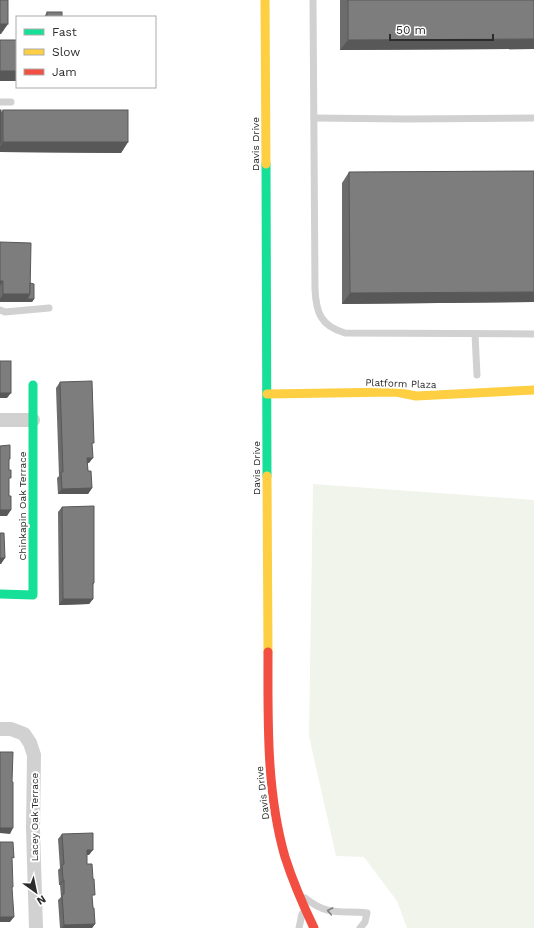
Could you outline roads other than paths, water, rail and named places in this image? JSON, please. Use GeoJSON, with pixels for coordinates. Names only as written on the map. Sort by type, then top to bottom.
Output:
{"type":"FeatureCollection","features":[{"type":"Feature","properties":{"kind":"street","name":"Davis Drive"},"geometry":{"type":"LineString","coordinates":[[265,0],[269,768],[273,803],[279,834],[288,867],[314,928]]}},
{"type":"Feature","properties":{"kind":"street","name":"Chinkapin Oak Terrace"},"geometry":{"type":"LineString","coordinates":[[0,594],[33,595],[33,385]]}},
{"type":"Feature","properties":{"kind":"street","name":"Platform Plaza"},"geometry":{"type":"LineString","coordinates":[[267,394],[396,392],[416,396],[534,390]]}},
{"type":"Feature","properties":{"kind":"street"},"geometry":{"type":"LineString","coordinates":[[0,420],[33,420]]}},
{"type":"Feature","properties":{"kind":"street","name":"Lacey Oak Terrace"},"geometry":{"type":"LineString","coordinates":[[0,729],[10,729],[24,734],[30,743],[34,755],[33,829],[36,928]]}},
{"type":"Feature","properties":{"kind":"lane"},"geometry":{"type":"LineString","coordinates":[[313,0],[316,303],[318,313],[325,323],[334,330],[351,334],[534,334]]}},
{"type":"Feature","properties":{"kind":"lane"},"geometry":{"type":"LineString","coordinates":[[0,102],[11,102]]}},
{"type":"Feature","properties":{"kind":"lane"},"geometry":{"type":"LineString","coordinates":[[314,118],[534,118]]}},
{"type":"Feature","properties":{"kind":"lane"},"geometry":{"type":"LineString","coordinates":[[0,310],[5,312],[49,308]]}},
{"type":"Feature","properties":{"kind":"lane"},"geometry":{"type":"LineString","coordinates":[[475,334],[476,375]]}},
{"type":"Feature","properties":{"kind":"lane"},"geometry":{"type":"LineString","coordinates":[[298,893],[318,907],[328,911],[367,913],[360,928]]}},
{"type":"Feature","properties":{"kind":"lane"},"geometry":{"type":"LineString","coordinates":[[299,928],[302,918],[303,904]]}}]}
